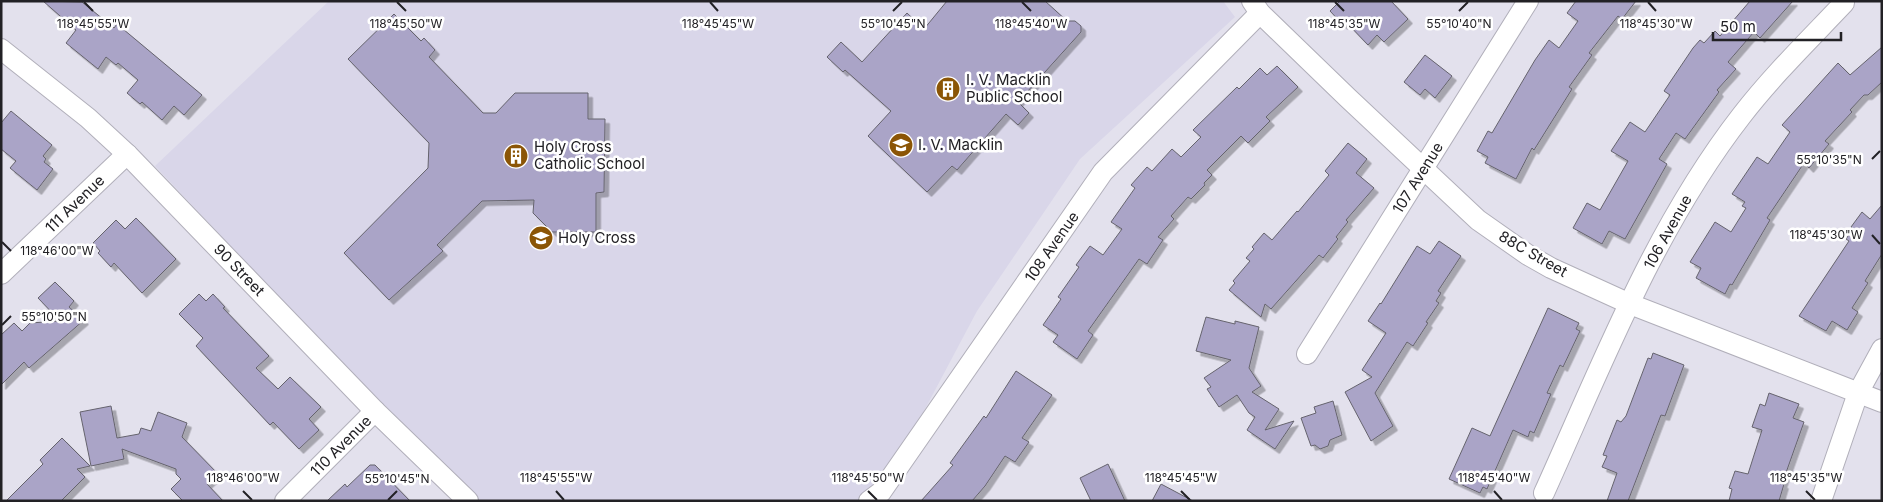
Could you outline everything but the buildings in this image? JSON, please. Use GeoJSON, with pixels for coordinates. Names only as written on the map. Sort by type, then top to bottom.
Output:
{"type":"FeatureCollection","features":[{"type":"Feature","properties":{"kind":"street","name":"107 Avenue"},"geometry":{"type":"LineString","coordinates":[[1307,354],[1528,1]]}},
{"type":"Feature","properties":{"kind":"street","name":"106 Avenue"},"geometry":{"type":"LineString","coordinates":[[1544,493],[1630,304],[1674,218],[1737,122],[1787,64],[1844,3]]}},
{"type":"Feature","properties":{"kind":"street","name":"88C Street"},"geometry":{"type":"LineString","coordinates":[[1256,7],[1478,220],[1508,242],[1551,268],[1630,304],[1882,402]]}},
{"type":"Feature","properties":{"kind":"street","name":"108 Avenue"},"geometry":{"type":"LineString","coordinates":[[869,501],[881,492],[1103,172],[1256,7]]}},
{"type":"Feature","properties":{"kind":"street","name":"90 Street"},"geometry":{"type":"LineString","coordinates":[[1,49],[88,118],[127,154],[375,412],[468,501]]}},
{"type":"Feature","properties":{"kind":"street","name":"111 Avenue"},"geometry":{"type":"LineString","coordinates":[[1,274],[127,154]]}},
{"type":"Feature","properties":{"kind":"street"},"geometry":{"type":"LineString","coordinates":[[1821,501],[1858,393],[1882,349]]}},
{"type":"Feature","properties":{"kind":"street","name":"110 Avenue"},"geometry":{"type":"LineString","coordinates":[[285,501],[375,412]]}},
{"type":"Feature","properties":{"kind":"shaded area","name":"Holy Cross"},"geometry":{"type":"Polygon","coordinates":[[[329,1],[1223,1],[1235,17],[1080,159],[977,311],[881,492],[869,501],[472,501],[155,166],[329,1]]]}},
{"type":"Feature","properties":{"kind":"place","name":"I. V. Macklin Public School"},"geometry":{"type":"Point","coordinates":[948,89]}},
{"type":"Feature","properties":{"kind":"place","name":"I. V. Macklin"},"geometry":{"type":"Point","coordinates":[901,145]}},
{"type":"Feature","properties":{"kind":"place","name":"Holy Cross Catholic School"},"geometry":{"type":"Point","coordinates":[516,156]}},
{"type":"Feature","properties":{"kind":"place","name":"Holy Cross"},"geometry":{"type":"Point","coordinates":[541,238]}}]}
